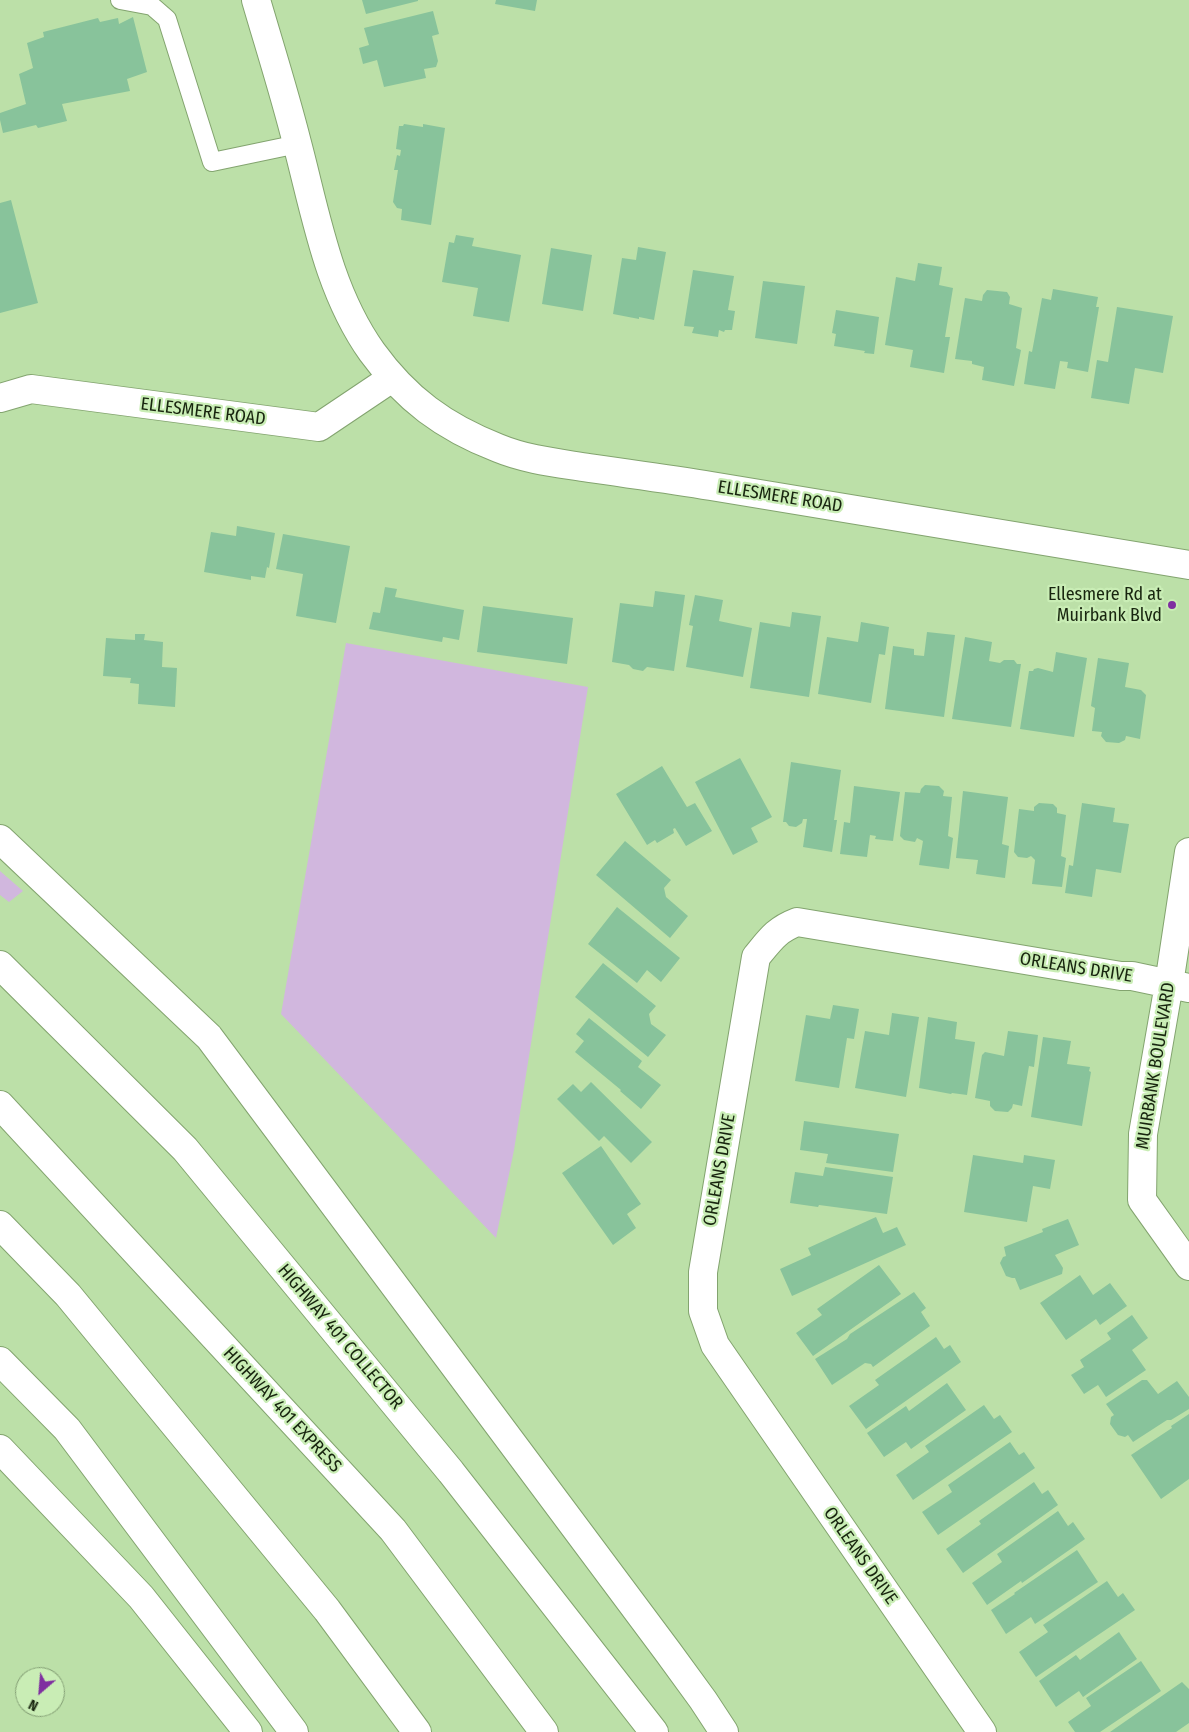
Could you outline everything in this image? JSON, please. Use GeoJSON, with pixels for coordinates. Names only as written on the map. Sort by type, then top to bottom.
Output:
{"type":"FeatureCollection","features":[{"type":"Feature","properties":{"kind":"main road","name":"ELLESMERE ROAD"},"geometry":{"type":"LineString","coordinates":[[256,0],[298,144],[322,242],[336,286],[351,319],[392,378],[415,401],[439,419],[461,432],[501,450],[539,460],[693,483],[1189,565]]}},
{"type":"Feature","properties":{"kind":"main road","name":"ELLESMERE ROAD"},"geometry":{"type":"LineString","coordinates":[[0,398],[31,389],[319,427],[392,378]]}},
{"type":"Feature","properties":{"kind":"main road"},"geometry":{"type":"LineString","coordinates":[[0,840],[209,1037],[662,1644],[724,1732]]}},
{"type":"Feature","properties":{"kind":"main road","name":"MUIRBANK BOULEVARD"},"geometry":{"type":"LineString","coordinates":[[1189,852],[1179,986],[1142,1134],[1142,1200],[1189,1266]]}},
{"type":"Feature","properties":{"kind":"main road","name":"ORLEANS DRIVE"},"geometry":{"type":"LineString","coordinates":[[982,1732],[715,1345],[702,1311],[703,1272],[756,957],[782,927],[797,922],[1121,976],[1132,976],[1179,986]]}},
{"type":"Feature","properties":{"kind":"main road","name":"HIGHWAY 401 COLLECTOR"},"geometry":{"type":"LineString","coordinates":[[0,965],[185,1149],[451,1472],[654,1732]]}},
{"type":"Feature","properties":{"kind":"main road","name":"HIGHWAY 401 EXPRESS"},"geometry":{"type":"LineString","coordinates":[[0,1105],[393,1530],[544,1732]]}},
{"type":"Feature","properties":{"kind":"main road"},"geometry":{"type":"LineString","coordinates":[[0,1225],[74,1302],[327,1610],[417,1732]]}},
{"type":"Feature","properties":{"kind":"main road"},"geometry":{"type":"LineString","coordinates":[[0,1361],[67,1429],[294,1732]]}},
{"type":"Feature","properties":{"kind":"main road"},"geometry":{"type":"LineString","coordinates":[[0,1448],[141,1597],[248,1732]]}},
{"type":"Feature","properties":{"kind":"lane"},"geometry":{"type":"LineString","coordinates":[[120,0],[152,6],[167,19],[212,162],[298,144]]}},
{"type":"Feature","properties":{"kind":"shaded area"},"geometry":{"type":"Polygon","coordinates":[[[346,643],[588,687],[514,1150],[496,1238],[281,1014],[346,643]]]}},
{"type":"Feature","properties":{"kind":"shaded area"},"geometry":{"type":"Polygon","coordinates":[[[0,871],[23,891],[9,902],[0,895],[0,871]]]}},
{"type":"Feature","properties":{"kind":"building"},"geometry":{"type":"Polygon","coordinates":[[[362,0],[418,0],[418,1],[366,14],[362,0]]]}},
{"type":"Feature","properties":{"kind":"building"},"geometry":{"type":"Polygon","coordinates":[[[496,0],[537,0],[535,11],[495,4],[496,0]]]}},
{"type":"Feature","properties":{"kind":"building"},"geometry":{"type":"Polygon","coordinates":[[[433,11],[439,34],[432,36],[438,61],[436,67],[424,69],[426,78],[384,87],[377,60],[363,64],[359,48],[369,45],[364,28],[433,11]]]}},
{"type":"Feature","properties":{"kind":"building"},"geometry":{"type":"Polygon","coordinates":[[[133,17],[147,72],[127,79],[130,91],[62,104],[67,121],[38,128],[36,125],[3,133],[0,113],[26,104],[19,74],[33,68],[27,43],[44,37],[43,32],[98,18],[100,22],[118,18],[119,24],[133,17]]]}},
{"type":"Feature","properties":{"kind":"building"},"geometry":{"type":"Polygon","coordinates":[[[404,124],[423,127],[423,124],[445,128],[431,225],[401,220],[402,209],[397,208],[393,202],[398,170],[394,170],[397,155],[400,156],[401,150],[396,149],[399,126],[404,124]]]}},
{"type":"Feature","properties":{"kind":"building"},"geometry":{"type":"Polygon","coordinates":[[[11,200],[38,303],[0,313],[0,203],[11,200]]]}},
{"type":"Feature","properties":{"kind":"building"},"geometry":{"type":"Polygon","coordinates":[[[456,235],[474,238],[472,246],[521,255],[509,322],[473,316],[478,288],[442,282],[449,242],[454,243],[456,235]]]}},
{"type":"Feature","properties":{"kind":"building"},"geometry":{"type":"Polygon","coordinates":[[[638,247],[666,252],[654,320],[613,314],[622,258],[636,260],[638,247]]]}},
{"type":"Feature","properties":{"kind":"building"},"geometry":{"type":"Polygon","coordinates":[[[551,248],[592,255],[583,311],[542,304],[551,248]]]}},
{"type":"Feature","properties":{"kind":"building"},"geometry":{"type":"Polygon","coordinates":[[[918,263],[942,267],[939,285],[953,288],[945,337],[950,337],[944,373],[910,367],[913,350],[885,345],[896,277],[915,281],[918,263]]]}},
{"type":"Feature","properties":{"kind":"building"},"geometry":{"type":"Polygon","coordinates":[[[693,270],[734,276],[728,310],[735,311],[732,330],[725,330],[724,332],[719,330],[718,337],[692,333],[694,327],[684,326],[693,270]]]}},
{"type":"Feature","properties":{"kind":"building"},"geometry":{"type":"Polygon","coordinates":[[[763,281],[805,286],[797,344],[755,338],[763,281]]]}},
{"type":"Feature","properties":{"kind":"building"},"geometry":{"type":"Polygon","coordinates":[[[1053,289],[1098,297],[1096,307],[1099,307],[1088,372],[1067,368],[1068,362],[1060,361],[1055,389],[1024,384],[1029,351],[1032,352],[1042,298],[1051,300],[1053,289]]]}},
{"type":"Feature","properties":{"kind":"building"},"geometry":{"type":"Polygon","coordinates":[[[987,290],[1007,292],[1010,297],[1009,304],[1022,308],[1016,348],[1021,350],[1014,386],[982,380],[984,367],[972,364],[972,361],[955,359],[965,298],[982,301],[983,295],[987,290]]]}},
{"type":"Feature","properties":{"kind":"building"},"geometry":{"type":"Polygon","coordinates":[[[1117,307],[1173,316],[1163,373],[1135,368],[1129,404],[1091,398],[1097,360],[1108,362],[1117,307]]]}},
{"type":"Feature","properties":{"kind":"building"},"geometry":{"type":"Polygon","coordinates":[[[836,310],[879,317],[874,354],[834,346],[836,334],[832,333],[836,310]]]}},
{"type":"Feature","properties":{"kind":"building"},"geometry":{"type":"Polygon","coordinates":[[[237,526],[275,533],[269,568],[267,567],[265,578],[251,576],[251,580],[204,572],[211,532],[236,536],[237,526]]]}},
{"type":"Feature","properties":{"kind":"building"},"geometry":{"type":"Polygon","coordinates":[[[283,534],[350,546],[336,623],[296,616],[303,574],[276,569],[283,534]]]}},
{"type":"Feature","properties":{"kind":"building"},"geometry":{"type":"Polygon","coordinates":[[[385,587],[397,589],[395,597],[464,610],[459,640],[443,637],[442,642],[369,629],[373,612],[380,613],[385,587]]]}},
{"type":"Feature","properties":{"kind":"building"},"geometry":{"type":"Polygon","coordinates":[[[655,591],[685,595],[674,671],[647,667],[643,671],[633,669],[629,665],[612,662],[620,603],[653,607],[655,591]]]}},
{"type":"Feature","properties":{"kind":"building"},"geometry":{"type":"Polygon","coordinates":[[[695,595],[723,600],[719,621],[752,628],[743,677],[686,667],[693,626],[689,625],[695,595]]]}},
{"type":"Feature","properties":{"kind":"building"},"geometry":{"type":"Polygon","coordinates":[[[483,606],[573,618],[567,664],[477,652],[483,606]]]}},
{"type":"Feature","properties":{"kind":"building"},"geometry":{"type":"Polygon","coordinates":[[[792,612],[821,616],[809,697],[750,688],[760,622],[790,627],[792,612]]]}},
{"type":"Feature","properties":{"kind":"building"},"geometry":{"type":"Polygon","coordinates":[[[861,622],[889,627],[885,655],[879,654],[871,703],[818,694],[827,637],[858,642],[861,622]]]}},
{"type":"Feature","properties":{"kind":"building"},"geometry":{"type":"Polygon","coordinates":[[[927,632],[955,635],[944,717],[885,709],[893,646],[914,649],[914,655],[924,656],[927,632]]]}},
{"type":"Feature","properties":{"kind":"building"},"geometry":{"type":"Polygon","coordinates":[[[135,634],[145,634],[144,640],[163,642],[162,667],[177,668],[175,707],[138,704],[139,684],[130,683],[131,678],[103,676],[106,638],[135,640],[135,634]]]}},
{"type":"Feature","properties":{"kind":"building"},"geometry":{"type":"Polygon","coordinates":[[[965,637],[992,642],[989,661],[1000,663],[1004,660],[1014,660],[1017,664],[1021,664],[1011,727],[952,719],[965,637]]]}},
{"type":"Feature","properties":{"kind":"building"},"geometry":{"type":"Polygon","coordinates":[[[1056,652],[1087,658],[1074,737],[1020,729],[1029,671],[1038,668],[1053,672],[1056,652]]]}},
{"type":"Feature","properties":{"kind":"building"},"geometry":{"type":"Polygon","coordinates":[[[1098,658],[1129,663],[1125,687],[1141,690],[1146,695],[1140,739],[1126,736],[1125,740],[1119,743],[1106,742],[1101,736],[1102,732],[1092,731],[1095,708],[1091,706],[1098,658]]]}},
{"type":"Feature","properties":{"kind":"building"},"geometry":{"type":"Polygon","coordinates":[[[740,758],[772,817],[751,828],[758,842],[733,855],[695,782],[740,758]]]}},
{"type":"Feature","properties":{"kind":"building"},"geometry":{"type":"Polygon","coordinates":[[[791,762],[841,770],[834,820],[837,820],[832,852],[803,847],[807,819],[803,819],[802,823],[796,827],[789,826],[786,822],[783,822],[791,762]]]}},
{"type":"Feature","properties":{"kind":"building"},"geometry":{"type":"Polygon","coordinates":[[[662,766],[687,807],[695,803],[712,831],[686,846],[675,828],[673,829],[674,833],[657,843],[655,840],[647,845],[616,794],[662,766]]]}},
{"type":"Feature","properties":{"kind":"building"},"geometry":{"type":"Polygon","coordinates":[[[925,785],[939,786],[944,791],[943,796],[952,797],[948,836],[953,838],[949,869],[919,865],[923,841],[917,838],[915,842],[904,840],[900,836],[905,792],[920,793],[925,785]]]}},
{"type":"Feature","properties":{"kind":"building"},"geometry":{"type":"Polygon","coordinates":[[[854,786],[900,792],[893,841],[875,839],[876,836],[870,835],[867,857],[840,854],[844,822],[850,823],[854,786]]]}},
{"type":"Feature","properties":{"kind":"building"},"geometry":{"type":"Polygon","coordinates":[[[963,791],[1008,797],[1002,844],[1009,846],[1005,878],[976,874],[978,860],[956,858],[963,791]]]}},
{"type":"Feature","properties":{"kind":"building"},"geometry":{"type":"Polygon","coordinates":[[[1039,803],[1053,804],[1057,808],[1057,813],[1066,815],[1061,856],[1066,858],[1062,887],[1032,884],[1035,860],[1031,856],[1027,858],[1018,857],[1014,852],[1019,809],[1034,811],[1034,807],[1039,803]]]}},
{"type":"Feature","properties":{"kind":"building"},"geometry":{"type":"Polygon","coordinates":[[[1082,803],[1115,808],[1113,822],[1129,824],[1121,873],[1096,869],[1092,897],[1065,893],[1069,865],[1073,866],[1082,803]]]}},
{"type":"Feature","properties":{"kind":"building"},"geometry":{"type":"Polygon","coordinates":[[[625,841],[671,880],[664,888],[666,897],[688,916],[670,938],[596,875],[625,841]]]}},
{"type":"Feature","properties":{"kind":"building"},"geometry":{"type":"Polygon","coordinates":[[[617,907],[680,958],[661,982],[647,970],[637,983],[588,944],[617,907]]]}},
{"type":"Feature","properties":{"kind":"building"},"geometry":{"type":"Polygon","coordinates":[[[603,963],[656,1006],[649,1014],[651,1024],[666,1035],[648,1057],[575,997],[603,963]]]}},
{"type":"Feature","properties":{"kind":"building"},"geometry":{"type":"Polygon","coordinates":[[[833,1005],[859,1009],[854,1039],[847,1038],[839,1088],[795,1081],[806,1015],[830,1019],[833,1005]]]}},
{"type":"Feature","properties":{"kind":"building"},"geometry":{"type":"Polygon","coordinates":[[[892,1013],[919,1017],[906,1097],[855,1088],[865,1031],[889,1035],[892,1013]]]}},
{"type":"Feature","properties":{"kind":"building"},"geometry":{"type":"Polygon","coordinates":[[[928,1017],[957,1022],[955,1039],[975,1042],[967,1095],[919,1088],[928,1017]]]}},
{"type":"Feature","properties":{"kind":"building"},"geometry":{"type":"Polygon","coordinates":[[[589,1018],[642,1061],[638,1067],[661,1085],[641,1109],[575,1052],[584,1041],[576,1034],[589,1018]]]}},
{"type":"Feature","properties":{"kind":"building"},"geometry":{"type":"Polygon","coordinates":[[[1008,1031],[1038,1035],[1034,1067],[1029,1066],[1022,1106],[1013,1104],[1008,1112],[995,1111],[990,1106],[990,1101],[975,1098],[982,1055],[985,1052],[1004,1056],[1008,1031]]]}},
{"type":"Feature","properties":{"kind":"building"},"geometry":{"type":"Polygon","coordinates":[[[1043,1037],[1071,1041],[1067,1064],[1090,1067],[1089,1071],[1091,1072],[1082,1126],[1031,1117],[1043,1037]]]}},
{"type":"Feature","properties":{"kind":"building"},"geometry":{"type":"Polygon","coordinates":[[[591,1082],[652,1142],[631,1163],[604,1136],[599,1141],[557,1099],[573,1084],[581,1092],[591,1082]]]}},
{"type":"Feature","properties":{"kind":"building"},"geometry":{"type":"Polygon","coordinates":[[[804,1121],[899,1134],[893,1172],[826,1163],[828,1154],[800,1150],[804,1121]]]}},
{"type":"Feature","properties":{"kind":"building"},"geometry":{"type":"Polygon","coordinates":[[[601,1146],[641,1204],[627,1214],[636,1228],[613,1245],[562,1173],[601,1146]]]}},
{"type":"Feature","properties":{"kind":"building"},"geometry":{"type":"Polygon","coordinates":[[[973,1155],[1023,1163],[1024,1155],[1055,1160],[1050,1189],[1033,1186],[1027,1222],[964,1212],[973,1155]]]}},
{"type":"Feature","properties":{"kind":"building"},"geometry":{"type":"Polygon","coordinates":[[[825,1167],[893,1177],[887,1214],[790,1203],[795,1172],[823,1176],[825,1167]]]}},
{"type":"Feature","properties":{"kind":"building"},"geometry":{"type":"Polygon","coordinates":[[[876,1217],[883,1233],[897,1227],[906,1245],[792,1296],[780,1269],[811,1255],[808,1248],[876,1217]]]}},
{"type":"Feature","properties":{"kind":"building"},"geometry":{"type":"Polygon","coordinates":[[[1068,1219],[1079,1245],[1055,1255],[1063,1268],[1062,1274],[1020,1290],[1015,1278],[1006,1276],[1000,1263],[1003,1257],[1006,1256],[1004,1247],[1043,1232],[1042,1229],[1068,1219]]]}},
{"type":"Feature","properties":{"kind":"building"},"geometry":{"type":"Polygon","coordinates":[[[879,1265],[901,1294],[813,1356],[796,1333],[822,1315],[817,1309],[879,1265]]]}},
{"type":"Feature","properties":{"kind":"building"},"geometry":{"type":"Polygon","coordinates":[[[1080,1275],[1093,1295],[1110,1283],[1127,1306],[1100,1325],[1096,1319],[1066,1340],[1040,1303],[1080,1275]]]}},
{"type":"Feature","properties":{"kind":"building"},"geometry":{"type":"Polygon","coordinates":[[[914,1292],[926,1308],[921,1312],[930,1326],[873,1367],[871,1364],[865,1363],[832,1385],[815,1359],[914,1292]]]}},
{"type":"Feature","properties":{"kind":"building"},"geometry":{"type":"Polygon","coordinates":[[[1132,1315],[1148,1338],[1132,1350],[1146,1370],[1106,1397],[1098,1385],[1084,1394],[1071,1375],[1084,1367],[1080,1360],[1111,1339],[1107,1333],[1132,1315]]]}},
{"type":"Feature","properties":{"kind":"building"},"geometry":{"type":"Polygon","coordinates":[[[936,1337],[944,1349],[950,1345],[961,1362],[866,1429],[849,1406],[879,1385],[875,1380],[936,1337]]]}},
{"type":"Feature","properties":{"kind":"building"},"geometry":{"type":"Polygon","coordinates":[[[1142,1380],[1147,1380],[1158,1394],[1177,1381],[1189,1397],[1189,1409],[1171,1420],[1167,1420],[1133,1442],[1128,1435],[1125,1437],[1118,1435],[1110,1424],[1111,1417],[1114,1415],[1106,1404],[1142,1380]]]}},
{"type":"Feature","properties":{"kind":"building"},"geometry":{"type":"Polygon","coordinates":[[[947,1383],[966,1410],[911,1449],[906,1442],[884,1457],[867,1433],[906,1406],[909,1411],[947,1383]]]}},
{"type":"Feature","properties":{"kind":"building"},"geometry":{"type":"Polygon","coordinates":[[[984,1405],[994,1419],[1000,1415],[1012,1432],[913,1500],[896,1475],[929,1452],[925,1446],[984,1405]]]}},
{"type":"Feature","properties":{"kind":"building"},"geometry":{"type":"Polygon","coordinates":[[[1189,1414],[1189,1479],[1161,1499],[1131,1455],[1172,1428],[1171,1426],[1189,1414]]]}},
{"type":"Feature","properties":{"kind":"building"},"geometry":{"type":"Polygon","coordinates":[[[1010,1442],[1019,1455],[1024,1452],[1035,1468],[938,1535],[922,1512],[952,1492],[948,1485],[1010,1442]]]}},
{"type":"Feature","properties":{"kind":"building"},"geometry":{"type":"Polygon","coordinates":[[[1034,1482],[1042,1494],[1048,1490],[1058,1505],[963,1573],[946,1549],[981,1524],[979,1521],[1034,1482]]]}},
{"type":"Feature","properties":{"kind":"building"},"geometry":{"type":"Polygon","coordinates":[[[1058,1511],[1068,1526],[1073,1522],[1085,1539],[987,1605],[972,1583],[1002,1562],[997,1554],[1058,1511]]]}},
{"type":"Feature","properties":{"kind":"building"},"geometry":{"type":"Polygon","coordinates":[[[1077,1550],[1098,1582],[1035,1624],[1031,1617],[1006,1634],[991,1610],[1077,1550]]]}},
{"type":"Feature","properties":{"kind":"building"},"geometry":{"type":"Polygon","coordinates":[[[1107,1581],[1118,1597],[1123,1593],[1135,1610],[1036,1677],[1019,1652],[1048,1632],[1043,1625],[1107,1581]]]}},
{"type":"Feature","properties":{"kind":"building"},"geometry":{"type":"Polygon","coordinates":[[[1119,1632],[1137,1659],[1083,1697],[1079,1691],[1056,1707],[1039,1681],[1076,1655],[1080,1660],[1119,1632]]]}},
{"type":"Feature","properties":{"kind":"building"},"geometry":{"type":"Polygon","coordinates":[[[1141,1661],[1161,1691],[1100,1732],[1075,1732],[1068,1722],[1091,1706],[1086,1698],[1141,1661]]]}},
{"type":"Feature","properties":{"kind":"building"},"geometry":{"type":"Polygon","coordinates":[[[1182,1682],[1189,1689],[1189,1723],[1176,1732],[1110,1732],[1182,1682]]]}},
{"type":"Feature","properties":{"kind":"place","name":"Ellesmere Rd at Muirbank Blvd"},"geometry":{"type":"Point","coordinates":[1172,605]}}]}
